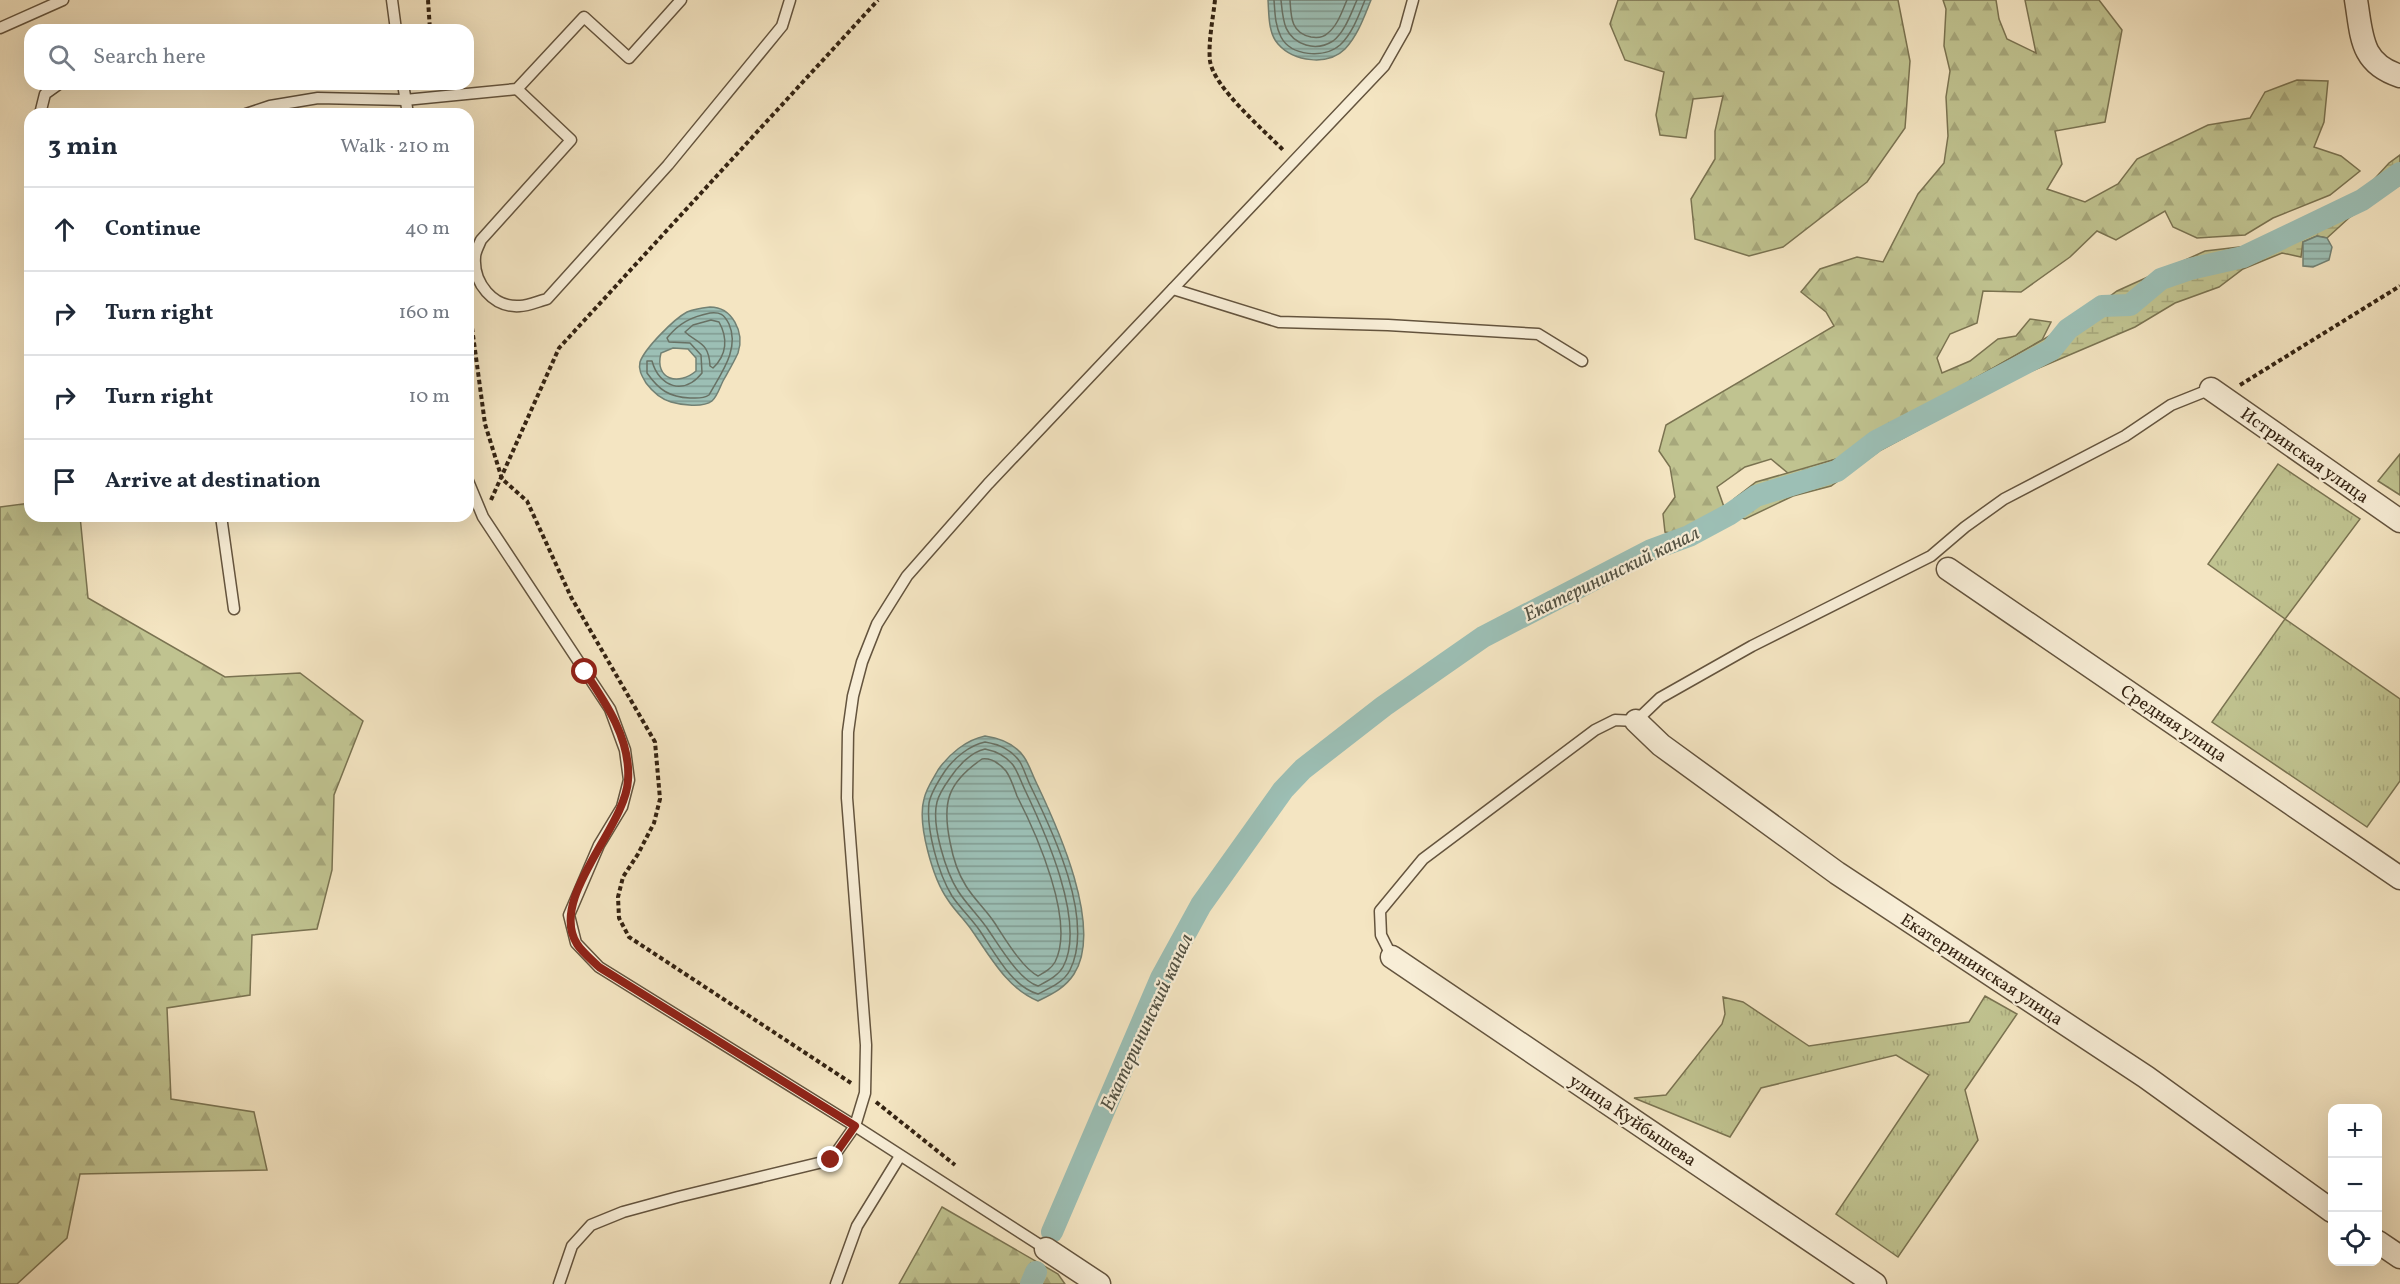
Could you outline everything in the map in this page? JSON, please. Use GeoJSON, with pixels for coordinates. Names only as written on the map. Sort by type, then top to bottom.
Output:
{"type":"FeatureCollection","features":[{"type":"Feature","properties":{"kind":"street"},"geometry":{"type":"LineString","coordinates":[[2356,0],[2363,39],[2370,59],[2387,72],[2400,76]]}},
{"type":"Feature","properties":{"kind":"street","name":"Истринская улица"},"geometry":{"type":"LineString","coordinates":[[2211,389],[2400,521]]}},
{"type":"Feature","properties":{"kind":"street","name":"Средняя улица"},"geometry":{"type":"LineString","coordinates":[[1948,569],[2400,878]]}},
{"type":"Feature","properties":{"kind":"street","name":"Екатерининская улица"},"geometry":{"type":"LineString","coordinates":[[1636,721],[1661,745],[1837,873],[2146,1077],[2328,1208]]}},
{"type":"Feature","properties":{"kind":"street","name":"улица Куйбышева"},"geometry":{"type":"LineString","coordinates":[[1392,957],[1875,1284]]}},
{"type":"Feature","properties":{"kind":"street"},"geometry":{"type":"LineString","coordinates":[[2382,1245],[2400,1257]]}},
{"type":"Feature","properties":{"kind":"street"},"geometry":{"type":"LineString","coordinates":[[1046,1249],[1099,1284]]}},
{"type":"Feature","properties":{"kind":"lane"},"geometry":{"type":"LineString","coordinates":[[0,28],[63,0]]}},
{"type":"Feature","properties":{"kind":"lane"},"geometry":{"type":"LineString","coordinates":[[393,0],[395,24]]}},
{"type":"Feature","properties":{"kind":"lane"},"geometry":{"type":"LineString","coordinates":[[264,108],[318,98],[405,100],[518,88],[584,17],[628,58],[681,0]]}},
{"type":"Feature","properties":{"kind":"lane"},"geometry":{"type":"LineString","coordinates":[[518,88],[571,140],[482,240],[475,256],[477,278],[485,290],[498,301],[520,307],[547,298],[668,165],[782,26],[790,0]]}},
{"type":"Feature","properties":{"kind":"lane"},"geometry":{"type":"LineString","coordinates":[[559,1284],[572,1246],[591,1225],[623,1212],[678,1197],[831,1160],[855,1126],[865,1093],[866,1045],[847,798],[848,732],[853,696],[862,662],[878,624],[907,576],[988,484],[1384,66],[1405,29],[1413,0]]}},
{"type":"Feature","properties":{"kind":"lane"},"geometry":{"type":"LineString","coordinates":[[42,108],[45,94],[51,90]]}},
{"type":"Feature","properties":{"kind":"lane"},"geometry":{"type":"LineString","coordinates":[[404,90],[407,108]]}},
{"type":"Feature","properties":{"kind":"lane"},"geometry":{"type":"LineString","coordinates":[[1173,289],[1279,322],[1388,325],[1538,334],[1582,361]]}},
{"type":"Feature","properties":{"kind":"lane"},"geometry":{"type":"LineString","coordinates":[[1392,957],[1381,935],[1380,911],[1423,859],[1595,730],[1615,720],[1636,721],[1660,698],[1690,680],[1930,556],[2004,499],[2125,436],[2170,405],[2211,389]]}},
{"type":"Feature","properties":{"kind":"lane"},"geometry":{"type":"LineString","coordinates":[[474,495],[483,517],[610,709],[625,750],[628,780],[622,807],[599,845],[569,915],[576,943],[599,967],[855,1126],[1046,1249]]}},
{"type":"Feature","properties":{"kind":"lane"},"geometry":{"type":"LineString","coordinates":[[222,522],[234,609]]}},
{"type":"Feature","properties":{"kind":"lane"},"geometry":{"type":"LineString","coordinates":[[836,1284],[857,1226],[900,1156]]}},
{"type":"Feature","properties":{"kind":"path"},"geometry":{"type":"LineString","coordinates":[[428,0],[429,24]]}},
{"type":"Feature","properties":{"kind":"path"},"geometry":{"type":"LineString","coordinates":[[483,517],[559,348],[878,0]]}},
{"type":"Feature","properties":{"kind":"path"},"geometry":{"type":"LineString","coordinates":[[1215,0],[1210,59],[1212,72],[1224,90],[1293,160]]}},
{"type":"Feature","properties":{"kind":"path"},"geometry":{"type":"LineString","coordinates":[[2211,389],[2243,385],[2400,286]]}},
{"type":"Feature","properties":{"kind":"path"},"geometry":{"type":"LineString","coordinates":[[474,342],[485,424],[502,479],[527,501],[571,597],[655,742],[660,799],[654,823],[623,877],[618,897],[619,918],[630,937],[865,1093],[955,1165]]}},
{"type":"Feature","properties":{"kind":"green space"},"geometry":{"type":"Polygon","coordinates":[[[1618,0],[1898,0],[1910,61],[1905,128],[1867,182],[1783,247],[1749,256],[1695,239],[1691,199],[1715,159],[1715,131],[1723,96],[1693,99],[1686,138],[1660,135],[1656,115],[1664,72],[1625,60],[1610,24],[1618,0]]]}},
{"type":"Feature","properties":{"kind":"green space"},"geometry":{"type":"Polygon","coordinates":[[[1943,0],[1996,0],[1999,19],[2007,39],[2036,53],[2025,0],[2099,0],[2122,30],[2105,122],[2055,131],[2062,164],[2047,189],[2085,202],[2118,184],[2137,159],[2208,125],[2250,118],[2265,92],[2297,80],[2328,81],[2324,122],[2314,147],[2341,156],[2360,171],[2330,195],[2273,218],[2245,235],[2197,238],[2173,227],[2165,211],[2116,240],[2097,231],[2070,257],[2021,292],[1983,291],[1977,323],[1950,334],[1937,358],[1942,373],[1970,361],[1998,339],[2016,336],[2030,319],[2051,322],[2042,340],[1892,426],[1843,457],[1789,474],[1771,459],[1745,467],[1717,487],[1724,507],[1717,517],[1697,523],[1681,535],[1665,532],[1663,514],[1675,497],[1670,467],[1659,451],[1666,425],[1834,326],[1826,312],[1801,292],[1820,269],[1857,257],[1883,262],[1918,194],[1944,163],[1948,136],[1946,97],[1950,71],[1944,46],[1946,9],[1943,0]]]}},
{"type":"Feature","properties":{"kind":"green space"},"geometry":{"type":"Polygon","coordinates":[[[2400,155],[2400,185],[2350,217],[2327,238],[2317,236],[2303,242],[2301,257],[2282,253],[2243,269],[2219,287],[2175,303],[2135,327],[2013,379],[1881,450],[1831,486],[1793,496],[1745,519],[1730,514],[1734,499],[1756,482],[1843,457],[1892,426],[2079,319],[2117,291],[2205,251],[2248,246],[2333,209],[2367,187],[2389,163],[2400,155]]]}},
{"type":"Feature","properties":{"kind":"green space"},"geometry":{"type":"Polygon","coordinates":[[[2400,454],[2400,495],[2378,481],[2400,454]]]}},
{"type":"Feature","properties":{"kind":"green space"},"geometry":{"type":"Polygon","coordinates":[[[2278,464],[2360,519],[2285,619],[2208,564],[2278,464]]]}},
{"type":"Feature","properties":{"kind":"green space"},"geometry":{"type":"Polygon","coordinates":[[[24,504],[24,522],[81,522],[88,598],[225,677],[300,673],[363,721],[334,795],[332,870],[317,929],[252,935],[250,995],[167,1008],[171,1099],[254,1112],[267,1170],[80,1174],[67,1238],[17,1284],[0,1284],[0,507],[24,504]]]}},
{"type":"Feature","properties":{"kind":"green space"},"geometry":{"type":"Polygon","coordinates":[[[2285,619],[2400,699],[2400,781],[2367,827],[2212,722],[2285,619]]]}},
{"type":"Feature","properties":{"kind":"green space"},"geometry":{"type":"Polygon","coordinates":[[[1985,996],[2017,1014],[1965,1090],[1978,1140],[1898,1257],[1836,1214],[1929,1075],[1896,1055],[1761,1088],[1730,1137],[1634,1098],[1666,1095],[1722,1024],[1725,1014],[1723,997],[1743,1002],[1809,1046],[1969,1022],[1985,996]]]}},
{"type":"Feature","properties":{"kind":"green space"},"geometry":{"type":"Polygon","coordinates":[[[942,1207],[1058,1274],[1065,1284],[899,1284],[942,1207]]]}},
{"type":"Feature","properties":{"kind":"water"},"geometry":{"type":"Polygon","coordinates":[[[1268,0],[1371,0],[1357,32],[1345,49],[1330,58],[1311,60],[1293,55],[1275,40],[1271,29],[1268,0]]]}},
{"type":"Feature","properties":{"kind":"water"},"geometry":{"type":"Polygon","coordinates":[[[2317,236],[2327,238],[2332,247],[2329,260],[2313,267],[2303,266],[2303,242],[2317,236]]]}},
{"type":"Feature","properties":{"kind":"water"},"geometry":{"type":"Polygon","coordinates":[[[710,307],[725,311],[735,322],[740,337],[738,353],[712,401],[703,405],[692,405],[667,401],[646,383],[640,370],[640,362],[660,334],[675,321],[687,312],[710,307]],[[673,348],[661,353],[661,369],[665,375],[676,379],[689,376],[696,371],[696,358],[688,349],[673,348]]]}},
{"type":"Feature","properties":{"kind":"water"},"geometry":{"type":"Polygon","coordinates":[[[985,736],[1011,745],[1026,760],[1065,850],[1081,905],[1084,931],[1082,954],[1074,974],[1062,987],[1038,1001],[1027,996],[1009,981],[942,891],[932,865],[925,836],[922,810],[924,799],[938,770],[959,748],[985,736]]]}},
{"type":"Feature","properties":{"kind":"waterway","name":"Екатерининский канал"},"geometry":{"type":"LineString","coordinates":[[1052,1232],[1161,978],[1201,905],[1283,790],[1303,769],[1384,706],[1483,637],[1651,550],[1689,536],[1730,514],[1756,496],[1837,471],[1876,441],[2051,350],[2068,329],[2102,306],[2130,305],[2161,279],[2190,269],[2243,257],[2362,200],[2400,173]]}},
{"type":"Feature","properties":{"kind":"waterway","name":"Екатерининский канал"},"geometry":{"type":"LineString","coordinates":[[1031,1284],[1036,1272]]}},
{"type":"Feature","properties":{"kind":"route"},"geometry":{"type":"LineString","coordinates":[[585,672],[610,709],[625,750],[628,780],[622,807],[599,845],[569,915],[576,943],[599,967],[855,1126],[831,1160]]}}]}
